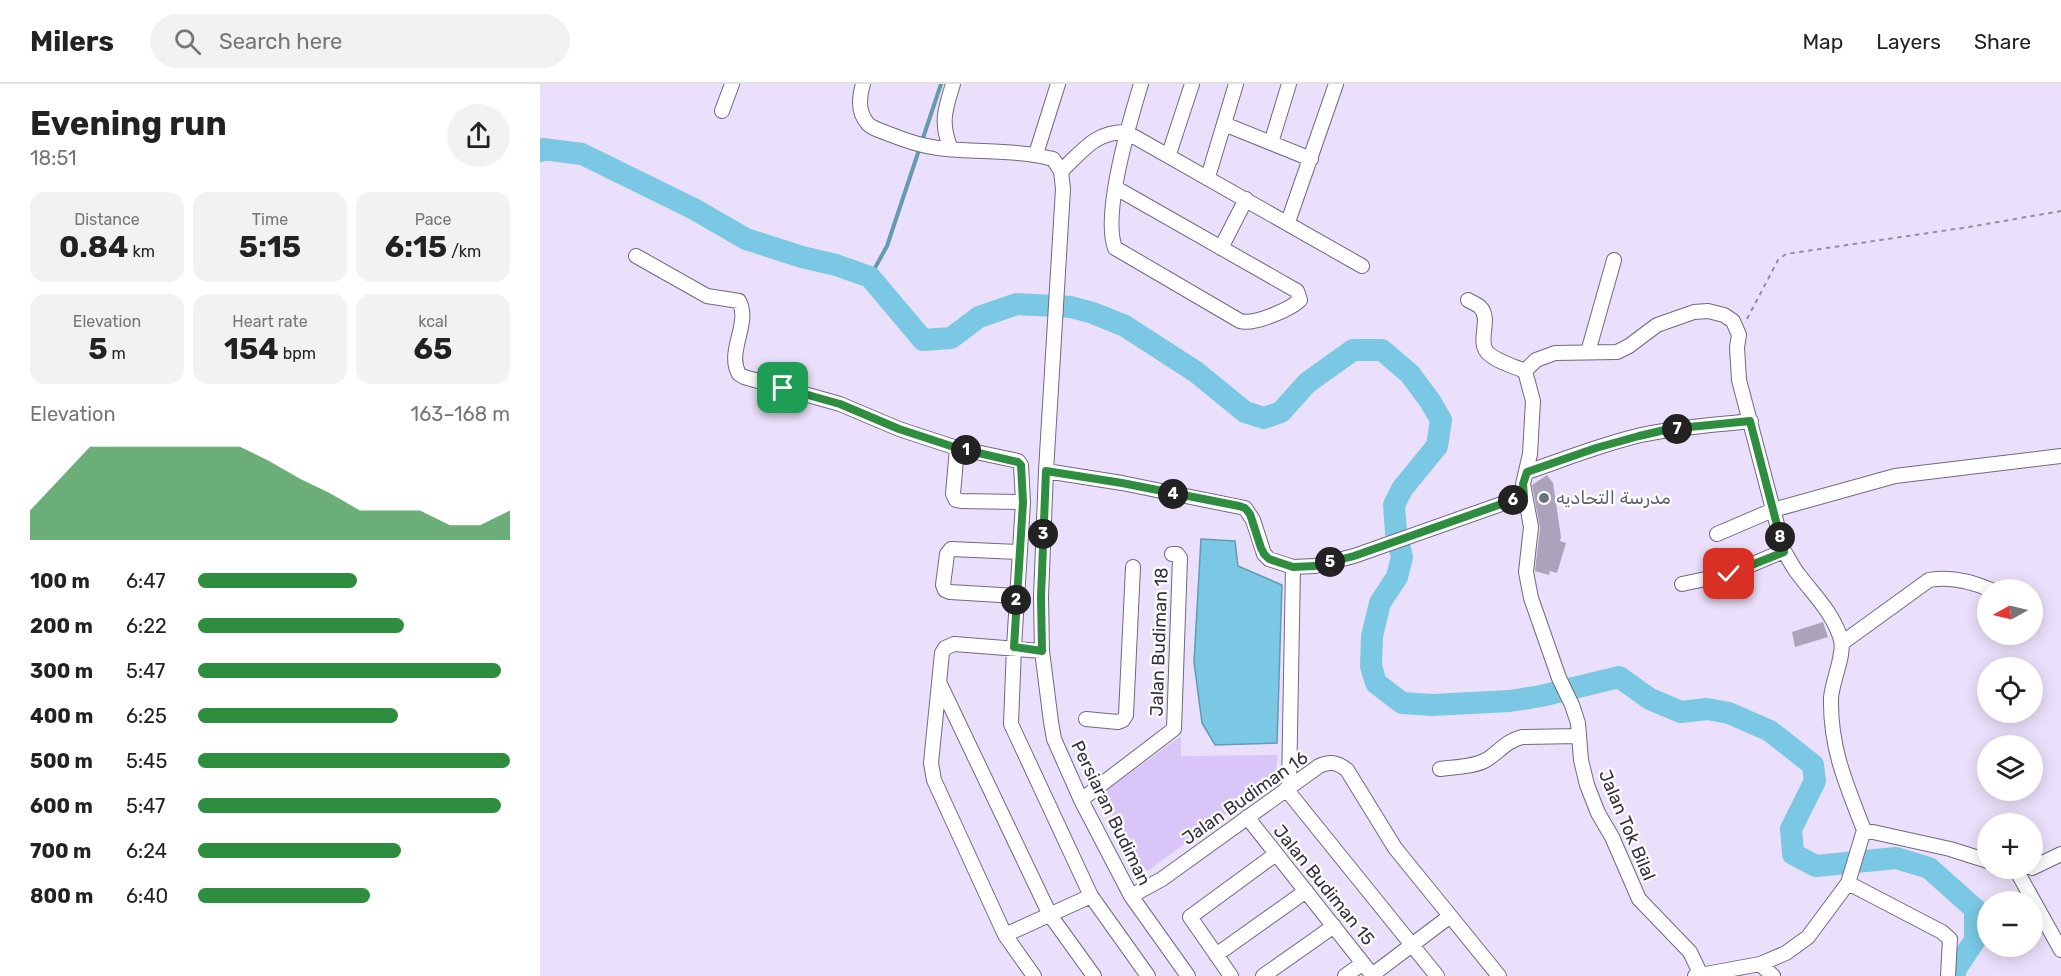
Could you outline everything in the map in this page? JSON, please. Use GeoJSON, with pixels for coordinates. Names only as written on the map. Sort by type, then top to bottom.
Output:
{"type":"FeatureCollection","features":[{"type":"Feature","properties":{"kind":"street"},"geometry":{"type":"LineString","coordinates":[[722,111],[732,84]]}},
{"type":"Feature","properties":{"kind":"street"},"geometry":{"type":"LineString","coordinates":[[862,84],[860,105],[867,123],[872,127],[904,140],[936,148],[1036,154],[1053,159],[1060,171],[1098,137],[1112,132],[1126,132],[1169,154],[1362,266]]}},
{"type":"Feature","properties":{"kind":"street"},"geometry":{"type":"LineString","coordinates":[[951,149],[946,138],[945,111],[953,84]]}},
{"type":"Feature","properties":{"kind":"street"},"geometry":{"type":"LineString","coordinates":[[1036,154],[1058,84]]}},
{"type":"Feature","properties":{"kind":"street"},"geometry":{"type":"LineString","coordinates":[[1116,188],[1297,291],[1300,297],[1297,303],[1254,322],[1240,321],[1115,248],[1111,230],[1116,188],[1126,132],[1141,84]]}},
{"type":"Feature","properties":{"kind":"street"},"geometry":{"type":"LineString","coordinates":[[1169,154],[1192,84]]}},
{"type":"Feature","properties":{"kind":"street"},"geometry":{"type":"LineString","coordinates":[[1208,177],[1236,84]]}},
{"type":"Feature","properties":{"kind":"street"},"geometry":{"type":"LineString","coordinates":[[1271,144],[1289,84]]}},
{"type":"Feature","properties":{"kind":"street"},"geometry":{"type":"LineString","coordinates":[[1288,222],[1336,84]]}},
{"type":"Feature","properties":{"kind":"street"},"geometry":{"type":"LineString","coordinates":[[1224,124],[1311,159]]}},
{"type":"Feature","properties":{"kind":"street","name":"Persiaran Budiman"},"geometry":{"type":"LineString","coordinates":[[1060,171],[1063,189],[1056,283],[1041,597],[1042,651],[1054,739],[1081,800],[1131,896],[1188,976]]}},
{"type":"Feature","properties":{"kind":"street"},"geometry":{"type":"LineString","coordinates":[[1221,248],[1246,199]]}},
{"type":"Feature","properties":{"kind":"street"},"geometry":{"type":"LineString","coordinates":[[636,256],[708,296],[739,301],[743,314],[734,361],[739,374],[744,377],[840,404],[899,429],[957,448],[1018,462],[1022,469],[1023,502],[1011,724],[1091,896],[1148,976]]}},
{"type":"Feature","properties":{"kind":"street"},"geometry":{"type":"LineString","coordinates":[[1588,352],[1614,260]]}},
{"type":"Feature","properties":{"kind":"street"},"geometry":{"type":"LineString","coordinates":[[1046,471],[1122,483],[1245,508],[1253,520],[1264,554],[1269,559],[1293,567],[1315,566],[1382,547],[1524,496],[1523,484],[1530,454],[1533,401],[1524,371],[1492,356],[1485,350],[1484,315],[1481,307],[1468,300]]}},
{"type":"Feature","properties":{"kind":"street"},"geometry":{"type":"LineString","coordinates":[[1524,371],[1536,360],[1555,353],[1617,352],[1657,325],[1694,312],[1708,311],[1724,315],[1733,321],[1739,335],[1737,347],[1739,380],[1784,552],[1826,608],[1842,643],[1831,695],[1835,752],[1863,834],[1848,883],[1808,937],[1786,953],[1760,964],[1698,976]]}},
{"type":"Feature","properties":{"kind":"street"},"geometry":{"type":"LineString","coordinates":[[1527,472],[1596,448],[1669,429],[1750,421]]}},
{"type":"Feature","properties":{"kind":"street"},"geometry":{"type":"LineString","coordinates":[[957,448],[953,494],[956,500],[1023,502]]}},
{"type":"Feature","properties":{"kind":"street"},"geometry":{"type":"LineString","coordinates":[[1717,534],[1773,510],[1895,476],[2061,456]]}},
{"type":"Feature","properties":{"kind":"street","name":"Jalan Tok Bilal"},"geometry":{"type":"LineString","coordinates":[[1524,496],[1532,527],[1526,572],[1531,598],[1559,678],[1568,694],[1578,723],[1587,785],[1640,899],[1690,952],[1698,976]]}},
{"type":"Feature","properties":{"kind":"street"},"geometry":{"type":"LineString","coordinates":[[1017,596],[950,592],[945,590],[943,585],[947,554],[951,549],[1019,552]]}},
{"type":"Feature","properties":{"kind":"street"},"geometry":{"type":"LineString","coordinates":[[1682,584],[1729,574],[1784,552]]}},
{"type":"Feature","properties":{"kind":"street","name":"Jalan Budiman 18"},"geometry":{"type":"LineString","coordinates":[[1081,800],[1174,729],[1180,558],[1178,554],[1172,554]]}},
{"type":"Feature","properties":{"kind":"street"},"geometry":{"type":"LineString","coordinates":[[1086,720],[1118,722],[1126,715],[1133,567]]}},
{"type":"Feature","properties":{"kind":"street"},"geometry":{"type":"LineString","coordinates":[[1293,567],[1287,788],[1437,976]]}},
{"type":"Feature","properties":{"kind":"street"},"geometry":{"type":"LineString","coordinates":[[1842,643],[1929,580],[1945,577],[1977,583]]}},
{"type":"Feature","properties":{"kind":"street"},"geometry":{"type":"LineString","coordinates":[[1034,976],[1005,935],[931,772],[938,680],[942,653],[949,645],[1014,647],[1042,651]]}},
{"type":"Feature","properties":{"kind":"street"},"geometry":{"type":"LineString","coordinates":[[938,680],[1050,915],[1095,976]]}},
{"type":"Feature","properties":{"kind":"street"},"geometry":{"type":"LineString","coordinates":[[1440,769],[1485,761],[1513,739],[1579,736]]}},
{"type":"Feature","properties":{"kind":"street","name":"Jalan Budiman 16"},"geometry":{"type":"LineString","coordinates":[[1131,896],[1162,879],[1287,788],[1324,764],[1331,762],[1347,770],[1395,848],[1498,976]]}},
{"type":"Feature","properties":{"kind":"street","name":"Jalan Budiman 15"},"geometry":{"type":"LineString","coordinates":[[1247,817],[1372,976]]}},
{"type":"Feature","properties":{"kind":"street"},"geometry":{"type":"LineString","coordinates":[[1863,834],[1950,849],[1977,858]]}},
{"type":"Feature","properties":{"kind":"street"},"geometry":{"type":"LineString","coordinates":[[1231,976],[1190,917],[1276,854]]}},
{"type":"Feature","properties":{"kind":"street"},"geometry":{"type":"LineString","coordinates":[[2043,863],[2061,854]]}},
{"type":"Feature","properties":{"kind":"street"},"geometry":{"type":"LineString","coordinates":[[2021,879],[2061,950]]}},
{"type":"Feature","properties":{"kind":"street"},"geometry":{"type":"LineString","coordinates":[[1848,883],[1942,932],[1950,939],[1948,976]]}},
{"type":"Feature","properties":{"kind":"street"},"geometry":{"type":"LineString","coordinates":[[1216,955],[1306,891]]}},
{"type":"Feature","properties":{"kind":"street"},"geometry":{"type":"LineString","coordinates":[[1005,935],[1091,896]]}},
{"type":"Feature","properties":{"kind":"street"},"geometry":{"type":"LineString","coordinates":[[1372,976],[1449,917]]}},
{"type":"Feature","properties":{"kind":"street"},"geometry":{"type":"LineString","coordinates":[[1263,976],[1334,926]]}},
{"type":"Feature","properties":{"kind":"street"},"geometry":{"type":"LineString","coordinates":[[1345,976],[1363,963]]}},
{"type":"Feature","properties":{"kind":"street"},"geometry":{"type":"LineString","coordinates":[[1760,964],[1773,976]]}},
{"type":"Feature","properties":{"kind":"path"},"geometry":{"type":"LineString","coordinates":[[1739,335],[1779,260],[1786,254],[2061,211]]}},
{"type":"Feature","properties":{"kind":"shaded area"},"geometry":{"type":"Polygon","coordinates":[[[1181,736],[1181,756],[1278,755],[1275,777],[1149,870],[1137,869],[1103,793],[1181,736]]]}},
{"type":"Feature","properties":{"kind":"water"},"geometry":{"type":"Polygon","coordinates":[[[1201,539],[1235,541],[1238,566],[1282,585],[1277,743],[1215,745],[1202,723],[1194,662],[1201,539]]]}},
{"type":"Feature","properties":{"kind":"building"},"geometry":{"type":"Polygon","coordinates":[[[1547,475],[1553,483],[1560,541],[1566,543],[1557,573],[1550,571],[1549,575],[1535,571],[1540,528],[1532,485],[1547,475]]]}},
{"type":"Feature","properties":{"kind":"building"},"geometry":{"type":"Polygon","coordinates":[[[1823,622],[1828,637],[1795,647],[1792,632],[1823,622]]]}},
{"type":"Feature","properties":{"kind":"waterway"},"geometry":{"type":"LineString","coordinates":[[870,277],[887,246],[941,84]]}},
{"type":"Feature","properties":{"kind":"waterway"},"geometry":{"type":"LineString","coordinates":[[540,151],[543,149],[582,154],[694,209],[746,239],[870,277],[923,340],[951,338],[979,317],[1017,304],[1071,307],[1125,326],[1196,372],[1245,412],[1264,418],[1281,412],[1307,383],[1353,350],[1382,350],[1410,374],[1441,420],[1437,446],[1402,489],[1394,505],[1396,533],[1402,557],[1397,577],[1380,603],[1372,636],[1371,666],[1376,683],[1402,703],[1432,705],[1510,701],[1619,677],[1650,699],[1681,712],[1707,709],[1729,713],[1770,731],[1813,765],[1815,781],[1791,829],[1793,854],[1816,866],[1896,858],[1929,868],[1975,909],[1975,940],[1955,970],[1955,976]]}},
{"type":"Feature","properties":{"kind":"place","name":"مدرسة التحاديه"},"geometry":{"type":"Point","coordinates":[1544,498]}},
{"type":"Feature","properties":{"kind":"route"},"geometry":{"type":"LineString","coordinates":[[783,388],[840,404],[899,429],[957,448],[1018,462],[1021,465],[1023,502],[1014,647],[1042,651],[1041,597],[1046,471],[1122,483],[1245,508],[1253,520],[1261,548],[1269,559],[1293,567],[1315,566],[1354,556],[1476,515],[1524,496],[1523,484],[1527,472],[1596,448],[1669,429],[1750,421],[1784,552],[1729,574]]}}]}
